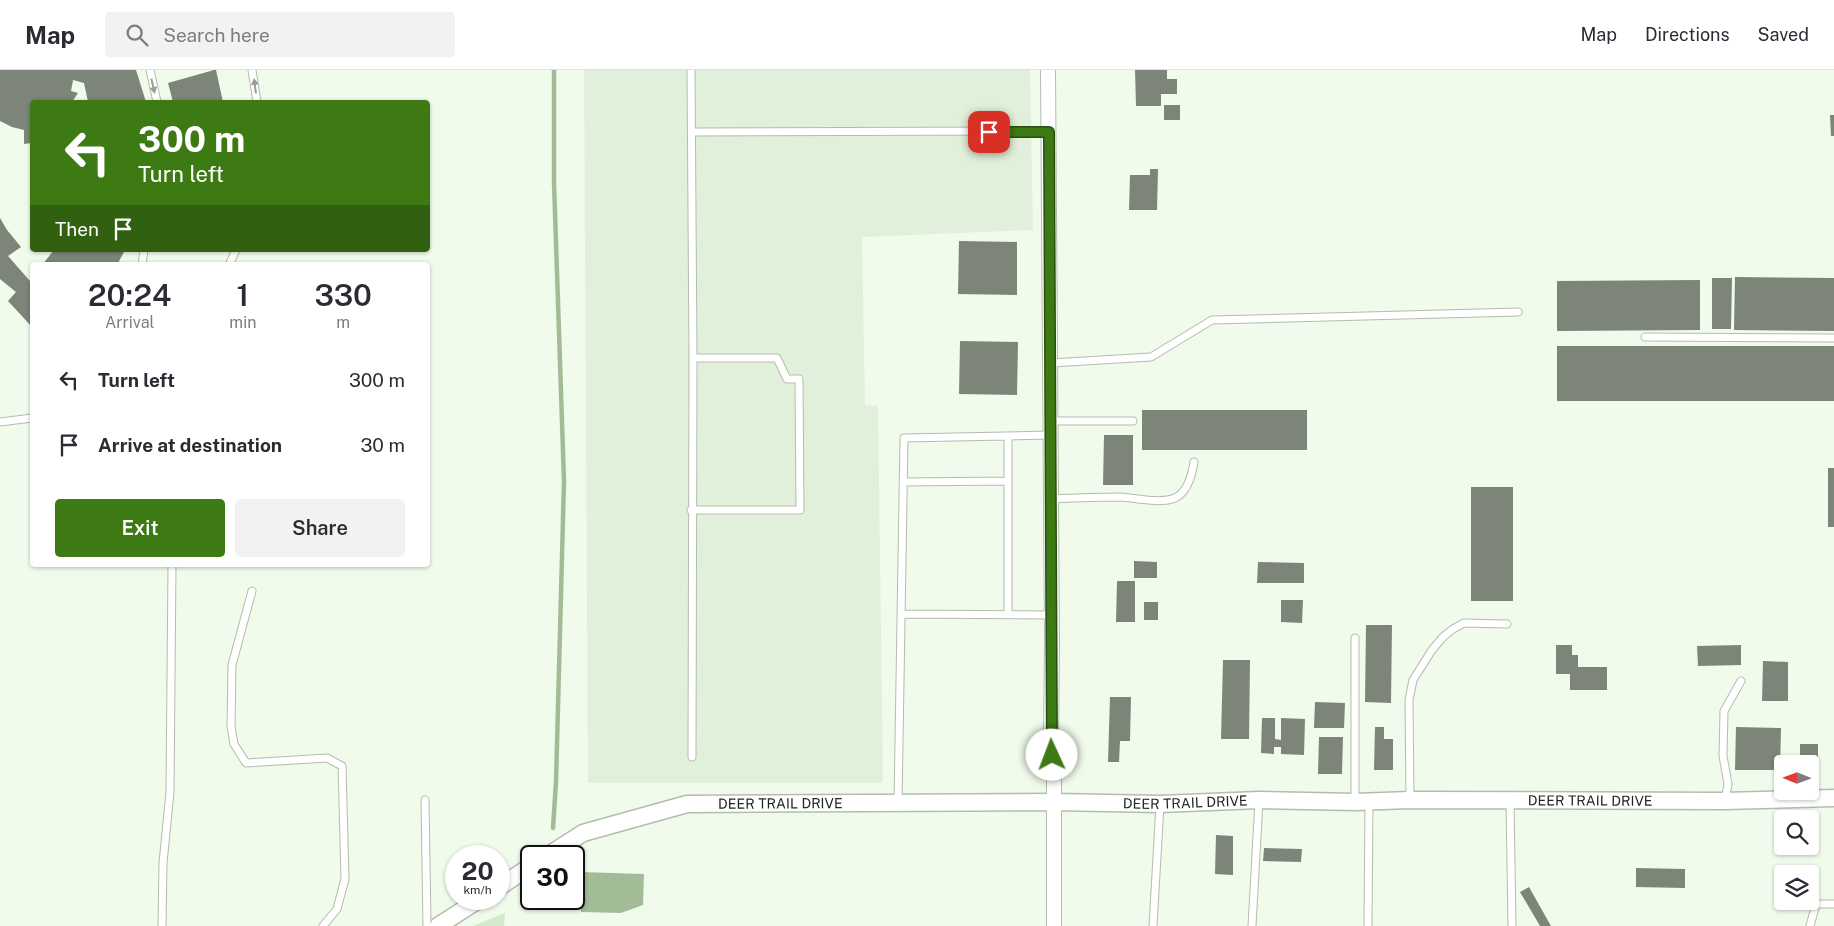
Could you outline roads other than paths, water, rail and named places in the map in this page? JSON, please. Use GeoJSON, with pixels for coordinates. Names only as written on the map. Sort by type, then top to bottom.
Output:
{"type":"FeatureCollection","features":[{"type":"Feature","properties":{"kind":"street"},"geometry":{"type":"LineString","coordinates":[[1048,70],[1052,498],[1051,741],[1054,782],[1054,926]]}},
{"type":"Feature","properties":{"kind":"street","name":"DEER TRAIL DRIVE"},"geometry":{"type":"LineString","coordinates":[[565,845],[584,833],[687,804],[898,802],[1160,804],[1258,800],[1362,802],[1410,800],[1725,801],[1834,798]]}},
{"type":"Feature","properties":{"kind":"street"},"geometry":{"type":"LineString","coordinates":[[438,926],[463,910]]}},
{"type":"Feature","properties":{"kind":"lane"},"geometry":{"type":"LineString","coordinates":[[150,70],[157,100]]}},
{"type":"Feature","properties":{"kind":"lane"},"geometry":{"type":"LineString","coordinates":[[252,70],[257,100]]}},
{"type":"Feature","properties":{"kind":"lane"},"geometry":{"type":"LineString","coordinates":[[690,70],[693,358],[691,510],[692,757]]}},
{"type":"Feature","properties":{"kind":"lane"},"geometry":{"type":"LineString","coordinates":[[692,132],[1049,132]]}},
{"type":"Feature","properties":{"kind":"lane"},"geometry":{"type":"LineString","coordinates":[[1050,363],[1150,357],[1212,320],[1518,312]]}},
{"type":"Feature","properties":{"kind":"lane"},"geometry":{"type":"LineString","coordinates":[[1645,337],[1834,338]]}},
{"type":"Feature","properties":{"kind":"lane"},"geometry":{"type":"LineString","coordinates":[[691,510],[800,510],[799,379],[787,379],[776,358],[693,358]]}},
{"type":"Feature","properties":{"kind":"lane"},"geometry":{"type":"LineString","coordinates":[[0,422],[30,418]]}},
{"type":"Feature","properties":{"kind":"lane"},"geometry":{"type":"LineString","coordinates":[[898,802],[904,438],[1008,436],[1051,428],[1133,421]]}},
{"type":"Feature","properties":{"kind":"lane"},"geometry":{"type":"LineString","coordinates":[[1008,436],[1008,615]]}},
{"type":"Feature","properties":{"kind":"lane"},"geometry":{"type":"LineString","coordinates":[[1052,498],[1120,497],[1165,500],[1176,498],[1186,487],[1192,474],[1194,462]]}},
{"type":"Feature","properties":{"kind":"lane"},"geometry":{"type":"LineString","coordinates":[[903,482],[1008,482]]}},
{"type":"Feature","properties":{"kind":"lane"},"geometry":{"type":"LineString","coordinates":[[162,926],[163,863],[170,792],[172,567]]}},
{"type":"Feature","properties":{"kind":"lane"},"geometry":{"type":"LineString","coordinates":[[252,590],[232,665],[231,727],[234,744],[246,763],[327,758],[342,766],[345,880],[337,909],[323,926]]}},
{"type":"Feature","properties":{"kind":"lane"},"geometry":{"type":"LineString","coordinates":[[901,614],[1052,615]]}},
{"type":"Feature","properties":{"kind":"lane"},"geometry":{"type":"LineString","coordinates":[[1410,800],[1409,700],[1413,680],[1432,650],[1453,629],[1464,623],[1507,624]]}},
{"type":"Feature","properties":{"kind":"lane"},"geometry":{"type":"LineString","coordinates":[[1355,638],[1368,926]]}},
{"type":"Feature","properties":{"kind":"lane"},"geometry":{"type":"LineString","coordinates":[[1725,801],[1728,784],[1723,756],[1724,711],[1741,681]]}},
{"type":"Feature","properties":{"kind":"lane"},"geometry":{"type":"LineString","coordinates":[[425,800],[427,926]]}},
{"type":"Feature","properties":{"kind":"lane"},"geometry":{"type":"LineString","coordinates":[[1252,926],[1258,800]]}},
{"type":"Feature","properties":{"kind":"lane"},"geometry":{"type":"LineString","coordinates":[[1510,801],[1512,926]]}},
{"type":"Feature","properties":{"kind":"lane"},"geometry":{"type":"LineString","coordinates":[[1153,926],[1160,804]]}},
{"type":"Feature","properties":{"kind":"lane"},"geometry":{"type":"LineString","coordinates":[[1810,926],[1816,904],[1834,904]]}},
{"type":"Feature","properties":{"kind":"waterway"},"geometry":{"type":"LineString","coordinates":[[553,828],[556,782],[564,481],[554,183],[554,70]]}}]}
